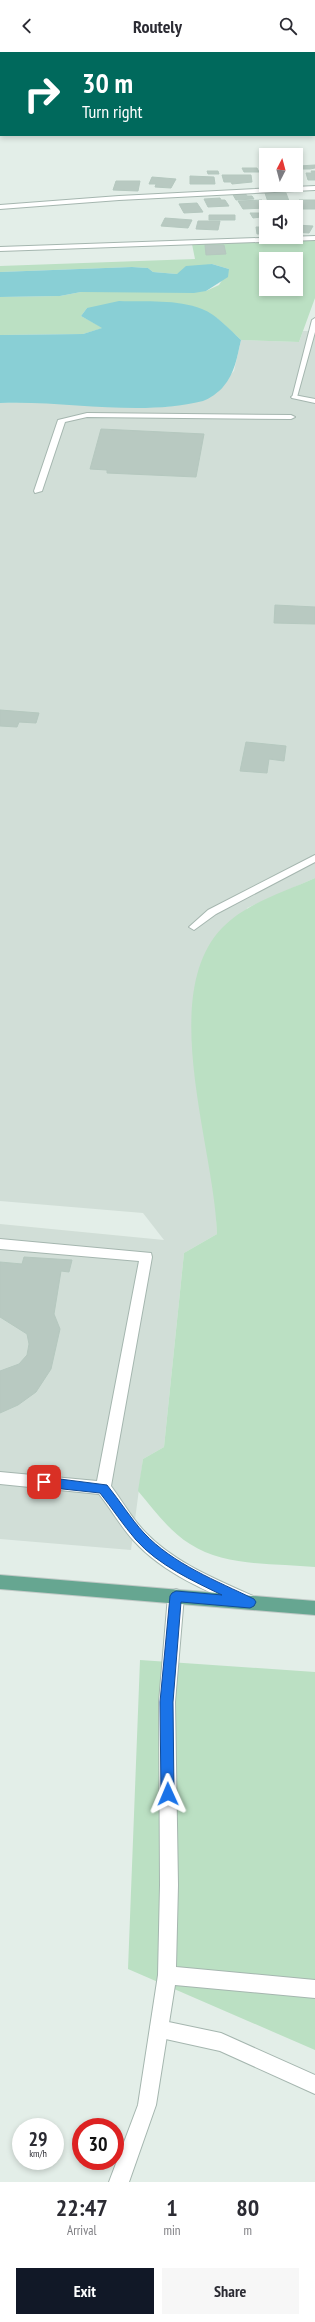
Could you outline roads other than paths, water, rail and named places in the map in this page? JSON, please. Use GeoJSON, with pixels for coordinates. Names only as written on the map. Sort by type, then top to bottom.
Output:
{"type":"FeatureCollection","features":[{"type":"Feature","properties":{"kind":"main road"},"geometry":{"type":"LineString","coordinates":[[0,1582],[315,1608]]}},
{"type":"Feature","properties":{"kind":"street"},"geometry":{"type":"LineString","coordinates":[[0,207],[315,188]]}},
{"type":"Feature","properties":{"kind":"street"},"geometry":{"type":"LineString","coordinates":[[0,249],[315,238]]}},
{"type":"Feature","properties":{"kind":"street"},"geometry":{"type":"LineString","coordinates":[[315,320],[294,397],[315,401]]}},
{"type":"Feature","properties":{"kind":"street"},"geometry":{"type":"LineString","coordinates":[[38,491],[62,420],[87,415],[291,417]]}},
{"type":"Feature","properties":{"kind":"street"},"geometry":{"type":"LineString","coordinates":[[194,927],[212,912],[315,858]]}},
{"type":"Feature","properties":{"kind":"street"},"geometry":{"type":"LineString","coordinates":[[0,1244],[146,1257],[103,1488]]}},
{"type":"Feature","properties":{"kind":"street"},"geometry":{"type":"LineString","coordinates":[[0,1478],[103,1488],[140,1537],[160,1554],[202,1579],[250,1602]]}},
{"type":"Feature","properties":{"kind":"street"},"geometry":{"type":"LineString","coordinates":[[119,2182],[148,2105],[167,1975],[169,1885],[167,1702],[176,1596]]}},
{"type":"Feature","properties":{"kind":"street"},"geometry":{"type":"LineString","coordinates":[[167,1975],[315,1989]]}},
{"type":"Feature","properties":{"kind":"street"},"geometry":{"type":"LineString","coordinates":[[160,2029],[221,2042],[315,2085]]}},
{"type":"Feature","properties":{"kind":"water"},"geometry":{"type":"Polygon","coordinates":[[[212,264],[229,269],[228,277],[206,291],[194,293],[81,292],[60,296],[0,297],[0,272],[132,267],[148,268],[153,272],[177,274],[186,266],[212,264]]]}},
{"type":"Feature","properties":{"kind":"water"},"geometry":{"type":"Polygon","coordinates":[[[119,301],[172,302],[202,309],[218,319],[241,340],[237,359],[227,382],[219,391],[208,399],[179,406],[128,408],[0,403],[0,335],[83,334],[102,328],[81,316],[87,308],[119,301]]]}}]}
